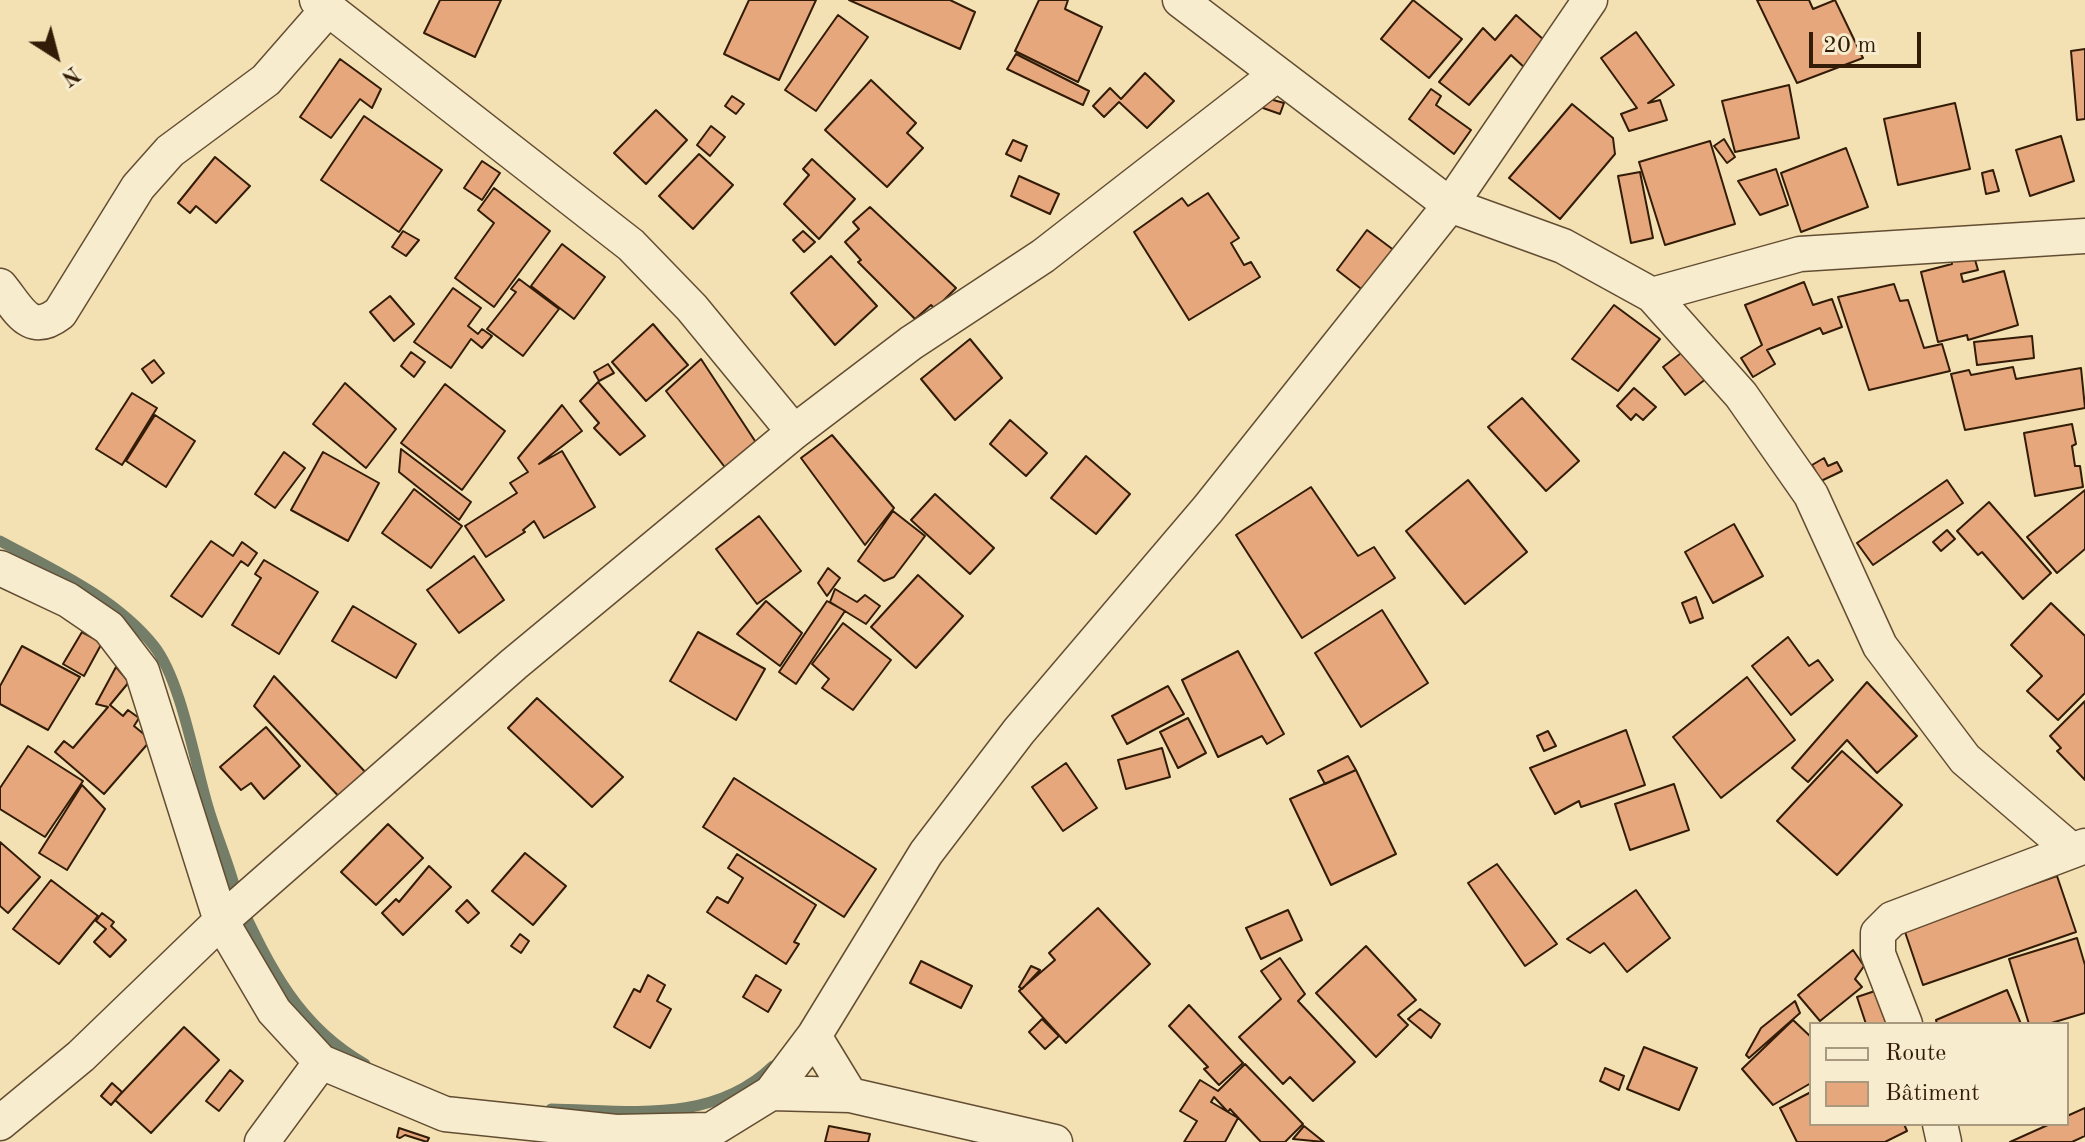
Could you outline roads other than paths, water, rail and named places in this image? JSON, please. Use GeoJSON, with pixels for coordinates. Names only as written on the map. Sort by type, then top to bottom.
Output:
{"type":"FeatureCollection","features":[{"type":"Feature","properties":{"kind":"street"},"geometry":{"type":"LineString","coordinates":[[1180,0],[1450,205],[1563,246],[1652,295],[1741,395],[1811,495],[1880,646],[1965,759],[2078,848]]}},
{"type":"Feature","properties":{"kind":"street"},"geometry":{"type":"LineString","coordinates":[[0,568],[68,600],[109,628],[142,671],[221,921],[274,1011],[321,1062],[445,1114],[616,1132],[706,1136],[771,1093],[814,1036],[926,853],[1019,731],[1208,509],[1450,205],[1590,0]]}},
{"type":"Feature","properties":{"kind":"street"},"geometry":{"type":"LineString","coordinates":[[0,286],[24,316],[36,324],[47,323],[60,313],[138,187],[196,130],[232,109],[266,80],[323,5],[631,245],[692,308],[794,432]]}},
{"type":"Feature","properties":{"kind":"street"},"geometry":{"type":"LineString","coordinates":[[0,1123],[81,1056],[221,921],[514,664],[794,432],[911,343],[1043,256],[1276,75]]}},
{"type":"Feature","properties":{"kind":"street"},"geometry":{"type":"LineString","coordinates":[[1652,295],[1800,254],[2085,236]]}},
{"type":"Feature","properties":{"kind":"street"},"geometry":{"type":"LineString","coordinates":[[1904,1022],[1878,954],[1878,933],[1892,919],[2078,848]]}},
{"type":"Feature","properties":{"kind":"street"},"geometry":{"type":"LineString","coordinates":[[814,1036],[850,1095]]}},
{"type":"Feature","properties":{"kind":"street"},"geometry":{"type":"LineString","coordinates":[[262,1142],[321,1062]]}},
{"type":"Feature","properties":{"kind":"street"},"geometry":{"type":"LineString","coordinates":[[771,1093],[850,1095],[1055,1142]]}},
{"type":"Feature","properties":{"kind":"waterway"},"geometry":{"type":"LineString","coordinates":[[0,541],[102,599],[139,629],[154,646],[164,661],[180,701],[212,819],[238,900],[250,925],[288,993],[304,1013],[321,1032],[365,1064]]}},
{"type":"Feature","properties":{"kind":"waterway"},"geometry":{"type":"LineString","coordinates":[[551,1109],[639,1111],[696,1106],[723,1098],[749,1085],[773,1066]]}}]}
